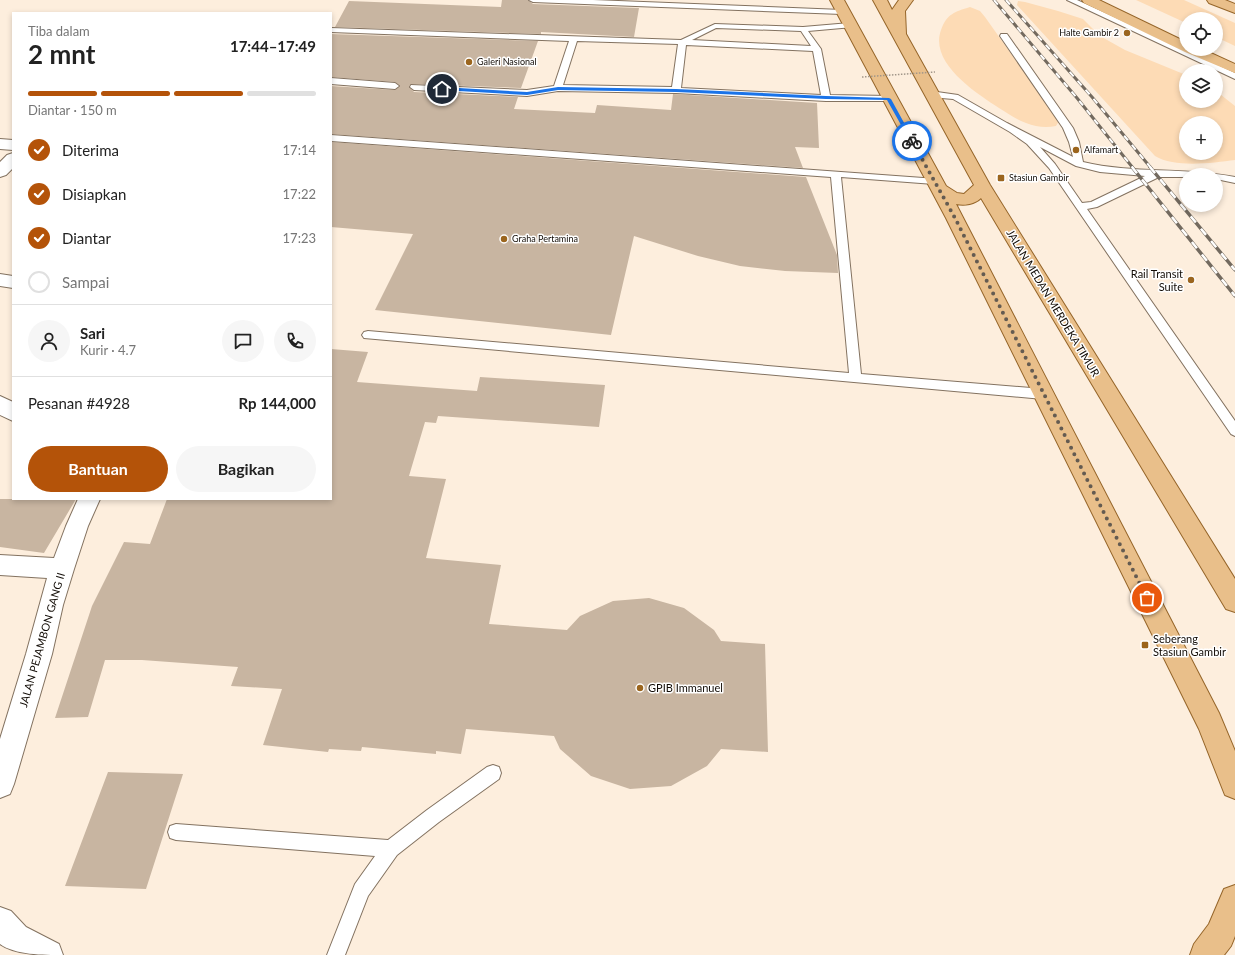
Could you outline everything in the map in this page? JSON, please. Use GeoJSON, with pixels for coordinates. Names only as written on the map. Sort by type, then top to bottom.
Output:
{"type":"FeatureCollection","features":[{"type":"Feature","properties":{"kind":"main road","name":"JALAN MEDAN MERDEKA TIMUR"},"geometry":{"type":"LineString","coordinates":[[880,0],[930,94],[982,185],[1235,601]]}},
{"type":"Feature","properties":{"kind":"main road"},"geometry":{"type":"LineString","coordinates":[[899,35],[898,11],[906,0]]}},
{"type":"Feature","properties":{"kind":"main road"},"geometry":{"type":"LineString","coordinates":[[1089,0],[1179,44]]}},
{"type":"Feature","properties":{"kind":"main road"},"geometry":{"type":"LineString","coordinates":[[1214,0],[1235,9]]}},
{"type":"Feature","properties":{"kind":"main road"},"geometry":{"type":"LineString","coordinates":[[843,12],[936,185],[1210,722],[1235,785]]}},
{"type":"Feature","properties":{"kind":"main road"},"geometry":{"type":"LineString","coordinates":[[1206,56],[1235,69]]}},
{"type":"Feature","properties":{"kind":"main road"},"geometry":{"type":"LineString","coordinates":[[936,185],[947,195],[956,199],[966,199],[976,194],[982,185]]}},
{"type":"Feature","properties":{"kind":"main road"},"geometry":{"type":"LineString","coordinates":[[1205,955],[1220,935],[1235,900]]}},
{"type":"Feature","properties":{"kind":"street"},"geometry":{"type":"LineString","coordinates":[[0,144],[12,145]]}},
{"type":"Feature","properties":{"kind":"street"},"geometry":{"type":"LineString","coordinates":[[0,172],[12,159]]}},
{"type":"Feature","properties":{"kind":"street"},"geometry":{"type":"LineString","coordinates":[[0,280],[12,282]]}},
{"type":"Feature","properties":{"kind":"street"},"geometry":{"type":"LineString","coordinates":[[0,404],[12,412]]}},
{"type":"Feature","properties":{"kind":"street","name":"JALAN PEJAMBON GANG II"},"geometry":{"type":"LineString","coordinates":[[0,784],[39,654],[62,569],[77,526],[89,500]]}},
{"type":"Feature","properties":{"kind":"street"},"geometry":{"type":"LineString","coordinates":[[0,565],[62,569]]}},
{"type":"Feature","properties":{"kind":"street"},"geometry":{"type":"LineString","coordinates":[[0,922],[15,938],[48,955]]}},
{"type":"Feature","properties":{"kind":"lane"},"geometry":{"type":"LineString","coordinates":[[533,0],[662,2],[765,9],[843,12]]}},
{"type":"Feature","properties":{"kind":"lane"},"geometry":{"type":"LineString","coordinates":[[765,0],[765,9]]}},
{"type":"Feature","properties":{"kind":"lane"},"geometry":{"type":"LineString","coordinates":[[1071,0],[1235,76]]}},
{"type":"Feature","properties":{"kind":"lane"},"geometry":{"type":"LineString","coordinates":[[682,42],[715,26],[803,29],[843,12]]}},
{"type":"Feature","properties":{"kind":"lane"},"geometry":{"type":"LineString","coordinates":[[803,29],[817,49],[826,98]]}},
{"type":"Feature","properties":{"kind":"lane"},"geometry":{"type":"LineString","coordinates":[[332,30],[682,42],[817,49]]}},
{"type":"Feature","properties":{"kind":"lane"},"geometry":{"type":"LineString","coordinates":[[1004,36],[1068,128],[1074,142],[1079,164]]}},
{"type":"Feature","properties":{"kind":"lane"},"geometry":{"type":"LineString","coordinates":[[558,88],[574,38]]}},
{"type":"Feature","properties":{"kind":"lane"},"geometry":{"type":"LineString","coordinates":[[676,90],[682,42]]}},
{"type":"Feature","properties":{"kind":"lane"},"geometry":{"type":"LineString","coordinates":[[332,81],[395,86]]}},
{"type":"Feature","properties":{"kind":"lane"},"geometry":{"type":"LineString","coordinates":[[414,87],[527,93],[558,88],[676,90],[826,98],[889,99]]}},
{"type":"Feature","properties":{"kind":"lane"},"geometry":{"type":"LineString","coordinates":[[930,94],[955,97],[1079,164],[1100,169],[1157,174],[1179,174]]}},
{"type":"Feature","properties":{"kind":"lane"},"geometry":{"type":"LineString","coordinates":[[1012,129],[1030,142],[1052,166],[1235,431]]}},
{"type":"Feature","properties":{"kind":"lane"},"geometry":{"type":"LineString","coordinates":[[332,138],[836,174],[936,185]]}},
{"type":"Feature","properties":{"kind":"lane"},"geometry":{"type":"LineString","coordinates":[[836,174],[855,377]]}},
{"type":"Feature","properties":{"kind":"lane"},"geometry":{"type":"LineString","coordinates":[[1080,206],[1093,205],[1157,174]]}},
{"type":"Feature","properties":{"kind":"lane"},"geometry":{"type":"LineString","coordinates":[[1223,177],[1235,180]]}},
{"type":"Feature","properties":{"kind":"lane"},"geometry":{"type":"LineString","coordinates":[[368,334],[1043,394]]}},
{"type":"Feature","properties":{"kind":"lane"},"geometry":{"type":"LineString","coordinates":[[336,955],[361,890],[391,849],[492,773]]}},
{"type":"Feature","properties":{"kind":"lane"},"geometry":{"type":"LineString","coordinates":[[176,832],[391,849]]}},
{"type":"Feature","properties":{"kind":"path"},"geometry":{"type":"LineString","coordinates":[[862,77],[935,72]]}},
{"type":"Feature","properties":{"kind":"shaded area"},"geometry":{"type":"Polygon","coordinates":[[[1136,0],[1184,0],[1211,12],[1179,12],[1179,20],[1136,0]]]}},
{"type":"Feature","properties":{"kind":"shaded area"},"geometry":{"type":"Polygon","coordinates":[[[1018,1],[1083,19],[1100,36],[1125,50],[1179,72],[1179,108],[1223,108],[1223,97],[1235,106],[1235,160],[1194,164],[1163,160],[1155,156],[1017,5],[1018,1]]]}},
{"type":"Feature","properties":{"kind":"shaded area"},"geometry":{"type":"Polygon","coordinates":[[[970,7],[980,11],[985,17],[1059,121],[1056,126],[1037,126],[1016,118],[989,102],[967,85],[948,65],[942,54],[939,42],[941,30],[946,20],[952,14],[970,7]]]}},
{"type":"Feature","properties":{"kind":"shaded area"},"geometry":{"type":"Polygon","coordinates":[[[1223,18],[1235,23],[1235,46],[1223,40],[1223,18]]]}},
{"type":"Feature","properties":{"kind":"building"},"geometry":{"type":"Polygon","coordinates":[[[502,0],[528,0],[533,4],[639,8],[634,37],[541,32],[541,34],[335,27],[349,1],[501,7],[502,0]]]}},
{"type":"Feature","properties":{"kind":"building"},"geometry":{"type":"Polygon","coordinates":[[[332,34],[538,41],[521,88],[411,84],[409,86],[414,92],[518,97],[514,109],[595,113],[597,105],[671,110],[673,94],[817,103],[819,148],[795,147],[803,168],[332,134],[332,86],[395,90],[400,86],[395,82],[332,77],[332,34]]]}},
{"type":"Feature","properties":{"kind":"building","name":"Graha Pertamina"},"geometry":{"type":"Polygon","coordinates":[[[332,142],[806,177],[837,255],[838,273],[785,271],[740,266],[698,256],[634,236],[611,335],[375,310],[413,234],[332,227],[332,142]]]}},
{"type":"Feature","properties":{"kind":"building"},"geometry":{"type":"Polygon","coordinates":[[[332,349],[368,352],[357,382],[477,391],[480,377],[605,385],[599,427],[438,416],[436,423],[425,422],[409,476],[446,479],[426,558],[501,565],[489,624],[567,630],[580,616],[613,601],[649,598],[684,608],[714,630],[721,641],[765,644],[768,752],[721,749],[707,766],[671,786],[630,789],[591,776],[560,749],[554,736],[466,729],[461,754],[436,751],[436,754],[362,747],[361,751],[329,749],[328,752],[263,745],[282,689],[231,686],[238,667],[142,660],[105,660],[88,717],[55,718],[92,606],[124,542],[150,544],[167,500],[332,500],[332,349]]]}},
{"type":"Feature","properties":{"kind":"building"},"geometry":{"type":"Polygon","coordinates":[[[0,499],[75,500],[44,553],[0,547],[0,499]]]}},
{"type":"Feature","properties":{"kind":"building"},"geometry":{"type":"Polygon","coordinates":[[[108,772],[183,774],[146,889],[65,886],[108,772]]]}},
{"type":"Feature","properties":{"kind":"railway"},"geometry":{"type":"LineString","coordinates":[[994,0],[1077,98],[1133,168]]}},
{"type":"Feature","properties":{"kind":"railway"},"geometry":{"type":"LineString","coordinates":[[1006,0],[1092,97],[1151,168]]}},
{"type":"Feature","properties":{"kind":"railway"},"geometry":{"type":"LineString","coordinates":[[1132,167],[1235,296]]}},
{"type":"Feature","properties":{"kind":"railway"},"geometry":{"type":"LineString","coordinates":[[1150,167],[1235,270]]}},
{"type":"Feature","properties":{"kind":"way so far"},"geometry":{"type":"LineString","coordinates":[[912,141],[955,218],[1147,598]]}},
{"type":"Feature","properties":{"kind":"place","name":"Halte Gambir 2"},"geometry":{"type":"Point","coordinates":[1127,33]}},
{"type":"Feature","properties":{"kind":"place","name":"Galeri Nasional"},"geometry":{"type":"Point","coordinates":[469,62]}},
{"type":"Feature","properties":{"kind":"place","name":"Alfamart"},"geometry":{"type":"Point","coordinates":[1076,150]}},
{"type":"Feature","properties":{"kind":"place","name":"Stasiun Gambir"},"geometry":{"type":"Point","coordinates":[1001,178]}},
{"type":"Feature","properties":{"kind":"place","name":"Graha Pertamina"},"geometry":{"type":"Point","coordinates":[504,239]}},
{"type":"Feature","properties":{"kind":"place","name":"Rail Transit Suite"},"geometry":{"type":"Point","coordinates":[1191,280]}},
{"type":"Feature","properties":{"kind":"place","name":"Seberang Stasiun Gambir"},"geometry":{"type":"Point","coordinates":[1145,645]}},
{"type":"Feature","properties":{"kind":"place","name":"GPIB Immanuel"},"geometry":{"type":"Point","coordinates":[640,688]}},
{"type":"Feature","properties":{"kind":"route"},"geometry":{"type":"LineString","coordinates":[[442,89],[527,93],[558,88],[676,90],[826,98],[889,99],[912,141]]}}]}
